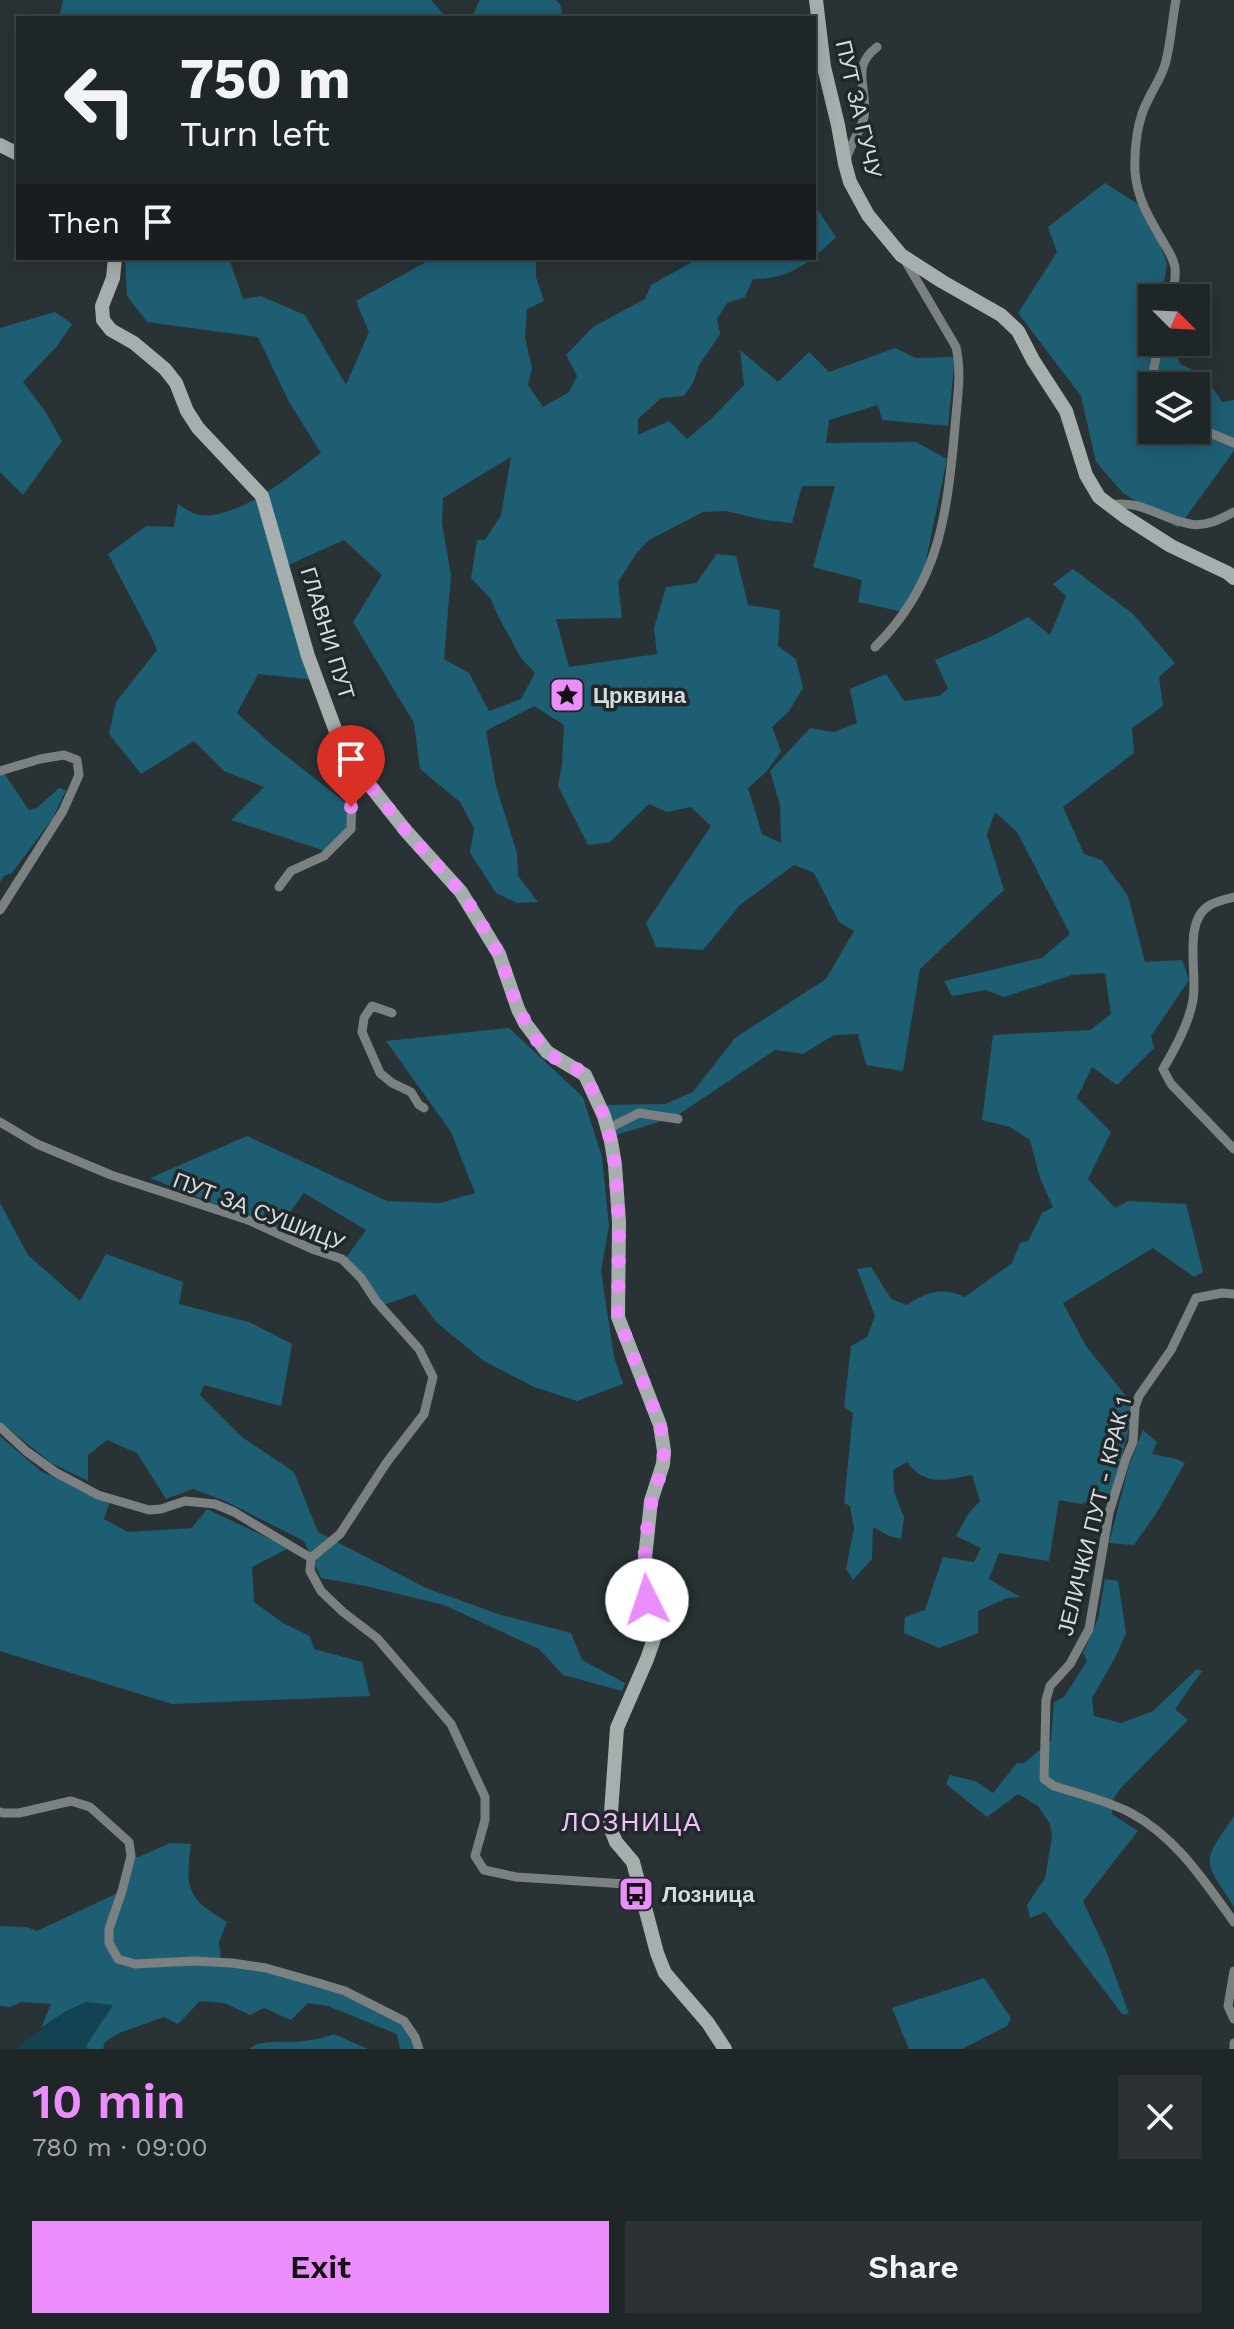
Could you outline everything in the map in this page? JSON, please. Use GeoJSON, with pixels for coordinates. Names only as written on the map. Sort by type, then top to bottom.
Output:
{"type":"FeatureCollection","features":[{"type":"Feature","properties":{"kind":"street","name":"ПУТ ЗА ГУЧУ"},"geometry":{"type":"LineString","coordinates":[[816,0],[821,47],[845,164],[858,199],[889,242],[901,255],[1001,315],[1018,331],[1066,411],[1092,488],[1109,505],[1171,546],[1234,578]]}},
{"type":"Feature","properties":{"kind":"street"},"geometry":{"type":"LineString","coordinates":[[1174,284],[1175,266],[1145,211],[1135,170],[1141,119],[1166,60],[1176,0]]}},
{"type":"Feature","properties":{"kind":"street"},"geometry":{"type":"LineString","coordinates":[[845,164],[851,143],[863,121],[865,104],[860,72],[868,54],[877,47]]}},
{"type":"Feature","properties":{"kind":"street"},"geometry":{"type":"LineString","coordinates":[[875,647],[911,605],[930,568],[948,495],[957,395],[956,347],[901,255]]}},
{"type":"Feature","properties":{"kind":"street","name":"ГЛАВНИ ПУТ"},"geometry":{"type":"LineString","coordinates":[[115,260],[113,278],[102,306],[103,320],[111,330],[134,343],[165,369],[176,383],[187,411],[198,428],[262,496],[308,656],[338,737],[353,764],[406,831],[461,892],[499,954],[525,1023],[547,1052],[585,1075],[604,1116],[615,1165],[619,1222],[618,1317],[660,1425],[664,1451],[651,1501],[644,1568],[655,1636],[617,1728],[610,1827],[616,1842],[633,1862],[665,1973],[708,2023],[725,2049]]}},
{"type":"Feature","properties":{"kind":"street"},"geometry":{"type":"LineString","coordinates":[[1210,433],[1234,443]]}},
{"type":"Feature","properties":{"kind":"street"},"geometry":{"type":"LineString","coordinates":[[1109,505],[1125,502],[1188,524],[1201,525],[1234,512]]}},
{"type":"Feature","properties":{"kind":"street"},"geometry":{"type":"LineString","coordinates":[[0,771],[64,755],[77,760],[79,775],[63,811],[0,910]]}},
{"type":"Feature","properties":{"kind":"street"},"geometry":{"type":"LineString","coordinates":[[279,887],[291,871],[324,856],[351,829],[353,764]]}},
{"type":"Feature","properties":{"kind":"street"},"geometry":{"type":"LineString","coordinates":[[1234,897],[1211,904],[1197,918],[1194,932],[1194,999],[1163,1069],[1171,1084],[1234,1149]]}},
{"type":"Feature","properties":{"kind":"street"},"geometry":{"type":"LineString","coordinates":[[392,1013],[372,1006],[364,1018],[362,1032],[380,1073],[411,1092],[424,1108]]}},
{"type":"Feature","properties":{"kind":"street"},"geometry":{"type":"LineString","coordinates":[[608,1131],[639,1113],[678,1119]]}},
{"type":"Feature","properties":{"kind":"street","name":"ПУТ ЗА СУШИЦУ"},"geometry":{"type":"LineString","coordinates":[[0,1122],[37,1144],[111,1175],[248,1220],[342,1259],[419,1349],[433,1377],[424,1414],[387,1462],[340,1534],[311,1558]]}},
{"type":"Feature","properties":{"kind":"street","name":"ЈЕЛИЧКИ ПУТ - КРАК 1"},"geometry":{"type":"LineString","coordinates":[[1234,1294],[1196,1298],[1171,1350],[1139,1396],[1135,1407],[1133,1442],[1109,1513],[1089,1629],[1070,1664],[1050,1686],[1046,1700],[1044,1779],[1054,1786],[1130,1813],[1166,1837],[1193,1864],[1234,1922]]}},
{"type":"Feature","properties":{"kind":"street"},"geometry":{"type":"LineString","coordinates":[[0,1427],[55,1472],[98,1495],[149,1510],[185,1501],[215,1504],[311,1558],[310,1571],[321,1591],[377,1638],[451,1724],[485,1797],[485,1820],[475,1856],[484,1870],[516,1877],[626,1884],[639,1890]]}},
{"type":"Feature","properties":{"kind":"street"},"geometry":{"type":"LineString","coordinates":[[0,1812],[19,1813],[71,1801],[90,1807],[129,1842],[131,1856],[109,1929],[109,1943],[118,1959],[135,1964],[232,1963],[266,1968],[322,1984],[345,1991],[404,2021],[419,2049]]}},
{"type":"Feature","properties":{"kind":"street"},"geometry":{"type":"LineString","coordinates":[[1234,1971],[1228,2006],[1234,2019]]}},
{"type":"Feature","properties":{"kind":"shaded area"},"geometry":{"type":"Polygon","coordinates":[[[63,0],[431,0],[445,16],[59,16],[63,0]]]}},
{"type":"Feature","properties":{"kind":"shaded area"},"geometry":{"type":"Polygon","coordinates":[[[480,0],[556,0],[561,6],[562,16],[472,16],[480,0]]]}},
{"type":"Feature","properties":{"kind":"shaded area"},"geometry":{"type":"Polygon","coordinates":[[[1105,183],[1141,206],[1155,232],[1167,263],[1164,284],[1138,284],[1138,356],[1177,356],[1180,364],[1198,372],[1138,372],[1138,444],[1210,444],[1210,384],[1222,402],[1234,400],[1234,451],[1178,528],[1123,493],[1096,462],[1081,396],[1018,313],[1057,252],[1048,227],[1105,183]]]}},
{"type":"Feature","properties":{"kind":"shaded area"},"geometry":{"type":"Polygon","coordinates":[[[816,207],[836,237],[816,255],[816,207]]]}},
{"type":"Feature","properties":{"kind":"shaded area"},"geometry":{"type":"Polygon","coordinates":[[[125,260],[230,260],[243,299],[261,296],[305,315],[346,385],[369,332],[356,301],[429,260],[536,260],[536,277],[544,301],[527,309],[525,337],[532,368],[528,385],[543,407],[569,392],[577,376],[566,355],[593,327],[645,299],[651,285],[695,260],[810,260],[779,276],[753,279],[745,297],[727,303],[717,319],[720,334],[699,365],[693,383],[684,396],[661,398],[638,419],[638,435],[669,421],[687,439],[711,419],[744,385],[740,350],[778,382],[809,352],[829,372],[895,348],[916,358],[955,357],[948,426],[882,420],[878,405],[829,420],[826,443],[916,442],[947,459],[923,575],[903,612],[858,602],[862,580],[813,567],[835,486],[802,486],[792,523],[726,511],[703,512],[649,540],[618,582],[622,618],[556,619],[569,667],[657,654],[654,628],[666,587],[696,583],[717,554],[736,556],[748,605],[780,610],[778,646],[796,659],[803,688],[789,711],[772,727],[781,751],[767,771],[748,788],[762,834],[781,843],[780,805],[770,771],[810,728],[834,732],[857,723],[850,689],[886,674],[904,701],[939,696],[948,689],[935,660],[1028,617],[1050,635],[1066,596],[1053,584],[1073,569],[1133,614],[1175,663],[1159,677],[1163,706],[1132,728],[1134,753],[1063,807],[1084,854],[1102,860],[1128,896],[1145,962],[1182,960],[1189,980],[1151,1036],[1154,1048],[1117,1085],[1092,1067],[1077,1098],[1111,1132],[1088,1179],[1115,1208],[1128,1201],[1186,1204],[1203,1272],[1194,1277],[1153,1248],[1063,1303],[1086,1346],[1134,1406],[1111,1493],[1081,1504],[1059,1500],[1049,1561],[999,1553],[989,1579],[1020,1597],[1007,1598],[978,1611],[978,1633],[939,1648],[904,1633],[905,1617],[925,1610],[943,1557],[974,1562],[981,1548],[956,1536],[968,1514],[980,1501],[972,1475],[936,1480],[921,1475],[907,1462],[893,1470],[894,1492],[904,1517],[901,1539],[873,1527],[872,1559],[853,1580],[846,1569],[854,1528],[850,1506],[844,1503],[853,1413],[844,1407],[851,1346],[867,1337],[875,1316],[857,1269],[871,1267],[891,1299],[907,1305],[935,1292],[965,1297],[1012,1263],[1020,1243],[1028,1241],[1042,1213],[1053,1207],[1040,1178],[1030,1140],[1010,1127],[982,1120],[993,1035],[1090,1030],[1111,1014],[1105,973],[1072,975],[1004,997],[986,990],[952,996],[944,981],[1042,958],[1070,934],[1017,832],[995,812],[987,835],[1004,890],[920,969],[903,1071],[866,1065],[858,1034],[834,1035],[803,1054],[775,1050],[675,1117],[616,1135],[602,1105],[665,1104],[693,1092],[735,1038],[826,979],[854,931],[839,922],[814,873],[794,865],[740,905],[703,950],[656,947],[646,923],[711,826],[691,807],[667,812],[649,804],[610,842],[588,845],[558,786],[564,725],[534,706],[486,731],[496,786],[517,853],[518,876],[538,902],[517,903],[496,893],[470,853],[474,828],[460,802],[420,769],[414,723],[353,622],[382,575],[344,540],[284,567],[316,680],[258,674],[237,713],[351,807],[351,829],[328,852],[231,820],[264,787],[224,771],[194,741],[141,774],[109,734],[116,702],[157,650],[108,554],[146,526],[174,527],[178,504],[200,515],[232,510],[264,494],[321,453],[289,402],[258,337],[147,322],[127,296],[125,260]],[[511,457],[443,498],[442,523],[451,575],[444,659],[469,673],[489,711],[521,699],[535,673],[521,658],[491,599],[471,578],[477,540],[485,540],[501,515],[511,457]]]}},
{"type":"Feature","properties":{"kind":"shaded area"},"geometry":{"type":"Polygon","coordinates":[[[55,312],[72,324],[57,346],[23,382],[62,441],[23,495],[0,472],[0,328],[55,312]]]}},
{"type":"Feature","properties":{"kind":"shaded area"},"geometry":{"type":"Polygon","coordinates":[[[0,767],[29,810],[37,808],[59,788],[66,790],[53,818],[12,873],[0,882],[0,767]]]}},
{"type":"Feature","properties":{"kind":"shaded area"},"geometry":{"type":"Polygon","coordinates":[[[509,1028],[583,1097],[602,1157],[609,1226],[601,1271],[614,1357],[623,1384],[577,1401],[534,1387],[484,1361],[437,1323],[415,1294],[378,1307],[345,1259],[366,1230],[304,1193],[278,1229],[150,1178],[247,1136],[387,1201],[440,1203],[475,1193],[451,1132],[386,1041],[509,1028]]]}},
{"type":"Feature","properties":{"kind":"shaded area"},"geometry":{"type":"Polygon","coordinates":[[[0,1203],[28,1255],[80,1301],[106,1254],[183,1282],[179,1304],[249,1322],[292,1344],[281,1406],[204,1385],[200,1395],[242,1437],[294,1472],[318,1532],[426,1588],[498,1614],[571,1633],[582,1660],[625,1683],[622,1691],[563,1675],[539,1649],[444,1605],[321,1578],[304,1541],[225,1501],[193,1489],[166,1499],[137,1453],[107,1440],[88,1455],[88,1481],[51,1463],[0,1422],[0,1203]]]}},
{"type":"Feature","properties":{"kind":"shaded area"},"geometry":{"type":"Polygon","coordinates":[[[1143,1430],[1157,1442],[1152,1454],[1185,1463],[1134,1545],[1109,1543],[1129,1465],[1143,1430]]]}},
{"type":"Feature","properties":{"kind":"shaded area"},"geometry":{"type":"Polygon","coordinates":[[[0,1436],[42,1472],[110,1501],[104,1519],[128,1532],[192,1528],[207,1509],[289,1548],[252,1567],[254,1602],[283,1623],[310,1636],[314,1649],[362,1662],[370,1696],[172,1704],[0,1651],[0,1436]]]}},
{"type":"Feature","properties":{"kind":"shaded area"},"geometry":{"type":"Polygon","coordinates":[[[1105,1579],[1118,1581],[1126,1633],[1092,1698],[1094,1716],[1121,1723],[1153,1711],[1197,1669],[1202,1671],[1175,1709],[1188,1720],[1112,1801],[1112,1814],[1138,1831],[1083,1901],[1107,1953],[1129,2014],[1122,2014],[1045,1912],[1030,1918],[1027,1905],[1045,1878],[1052,1837],[1050,1824],[1038,1806],[1018,1794],[987,1817],[946,1784],[950,1775],[975,1781],[993,1793],[1017,1763],[1024,1763],[1051,1741],[1054,1702],[1064,1697],[1087,1661],[1083,1653],[1098,1619],[1105,1579]]]}},
{"type":"Feature","properties":{"kind":"shaded area"},"geometry":{"type":"Polygon","coordinates":[[[1234,1816],[1234,1907],[1211,1870],[1210,1862],[1215,1844],[1234,1816]]]}},
{"type":"Feature","properties":{"kind":"shaded area"},"geometry":{"type":"Polygon","coordinates":[[[170,1843],[191,1844],[188,1872],[192,1891],[196,1899],[227,1922],[219,1942],[221,1962],[322,1984],[404,2021],[419,2049],[400,2049],[397,2034],[328,2006],[308,2003],[291,2020],[264,2008],[250,2015],[224,2003],[200,2001],[178,2024],[164,2017],[119,2033],[105,2042],[103,2049],[87,2049],[87,2044],[113,2005],[86,2002],[41,2028],[51,2004],[21,2002],[10,2007],[0,2006],[0,1926],[27,1927],[37,1931],[122,1891],[131,1856],[139,1857],[170,1843]]]}},
{"type":"Feature","properties":{"kind":"shaded area"},"geometry":{"type":"Polygon","coordinates":[[[984,1978],[1011,2018],[1007,2026],[962,2049],[909,2049],[892,2008],[984,1978]]]}},
{"type":"Feature","properties":{"kind":"shaded area"},"geometry":{"type":"Polygon","coordinates":[[[86,2002],[114,2005],[87,2043],[87,2049],[15,2049],[66,2011],[86,2002]]]}},
{"type":"Feature","properties":{"kind":"shaded area"},"geometry":{"type":"Polygon","coordinates":[[[334,2034],[368,2049],[249,2049],[264,2043],[304,2041],[334,2034]]]}},
{"type":"Feature","properties":{"kind":"place","name":"Црквина"},"geometry":{"type":"Point","coordinates":[567,695]}},
{"type":"Feature","properties":{"kind":"place","name":"Лозница"},"geometry":{"type":"Point","coordinates":[636,1894]}},
{"type":"Feature","properties":{"kind":"district","name":"ЛОЗНИЦА"},"geometry":{"type":"Point","coordinates":[632,1822]}},
{"type":"Feature","properties":{"kind":"route"},"geometry":{"type":"LineString","coordinates":[[351,807],[353,764],[406,831],[461,892],[499,954],[525,1023],[547,1052],[585,1075],[604,1116],[615,1165],[619,1222],[618,1317],[663,1438],[663,1464],[651,1501],[646,1535],[644,1568],[647,1600]]}}]}
